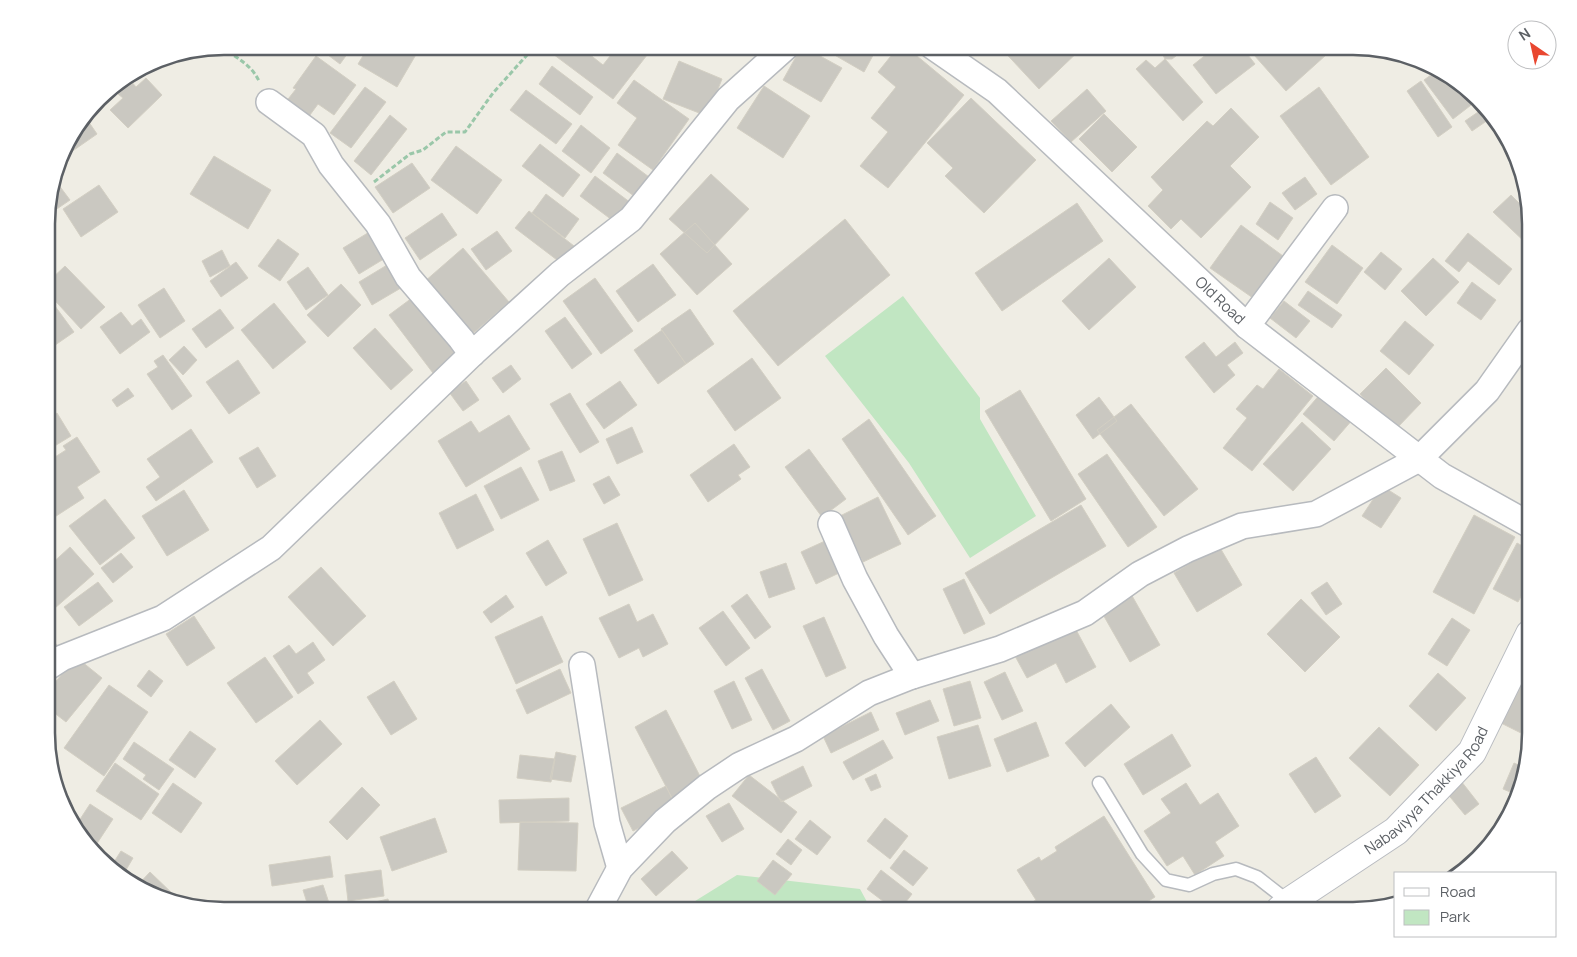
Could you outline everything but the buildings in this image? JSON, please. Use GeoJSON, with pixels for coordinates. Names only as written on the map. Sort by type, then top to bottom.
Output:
{"type":"FeatureCollection","features":[{"type":"Feature","properties":{"kind":"street"},"geometry":{"type":"LineString","coordinates":[[55,662],[163,618],[271,548],[472,354],[560,274],[632,219],[728,99],[777,55]]}},
{"type":"Feature","properties":{"kind":"street","name":"Old Road"},"geometry":{"type":"LineString","coordinates":[[945,55],[997,91],[1247,326],[1442,476],[1522,521]]}},
{"type":"Feature","properties":{"kind":"street"},"geometry":{"type":"LineString","coordinates":[[269,102],[314,134],[331,165],[378,224],[408,277],[472,354]]}},
{"type":"Feature","properties":{"kind":"street"},"geometry":{"type":"LineString","coordinates":[[1247,326],[1335,208]]}},
{"type":"Feature","properties":{"kind":"street"},"geometry":{"type":"LineString","coordinates":[[602,902],[620,868],[665,821],[706,787],[740,765],[796,739],[869,693],[912,676],[1000,649],[1086,612],[1140,574],[1188,548],[1242,526],[1316,514],[1419,459],[1487,391],[1522,341]]}},
{"type":"Feature","properties":{"kind":"street"},"geometry":{"type":"LineString","coordinates":[[832,524],[859,587],[886,636],[912,676]]}},
{"type":"Feature","properties":{"kind":"street","name":"Nabaviyya Thakkiya Road"},"geometry":{"type":"LineString","coordinates":[[1290,902],[1396,831],[1472,752],[1522,650]]}},
{"type":"Feature","properties":{"kind":"street"},"geometry":{"type":"LineString","coordinates":[[582,665],[607,823],[620,868]]}},
{"type":"Feature","properties":{"kind":"lane"},"geometry":{"type":"LineString","coordinates":[[1099,782],[1142,854],[1166,880],[1189,885],[1213,874],[1236,869],[1257,877],[1280,902]]}},
{"type":"Feature","properties":{"kind":"path"},"geometry":{"type":"LineString","coordinates":[[234,55],[255,73],[269,102]]}},
{"type":"Feature","properties":{"kind":"path"},"geometry":{"type":"LineString","coordinates":[[356,197],[410,154],[423,150],[446,132],[465,132],[493,92],[527,55]]}},
{"type":"Feature","properties":{"kind":"green space"},"geometry":{"type":"Polygon","coordinates":[[[903,296],[980,398],[980,419],[1036,516],[970,558],[909,463],[825,356],[903,296]]]}},
{"type":"Feature","properties":{"kind":"green space"},"geometry":{"type":"Polygon","coordinates":[[[737,875],[860,889],[867,902],[694,902],[737,875]]]}}]}
